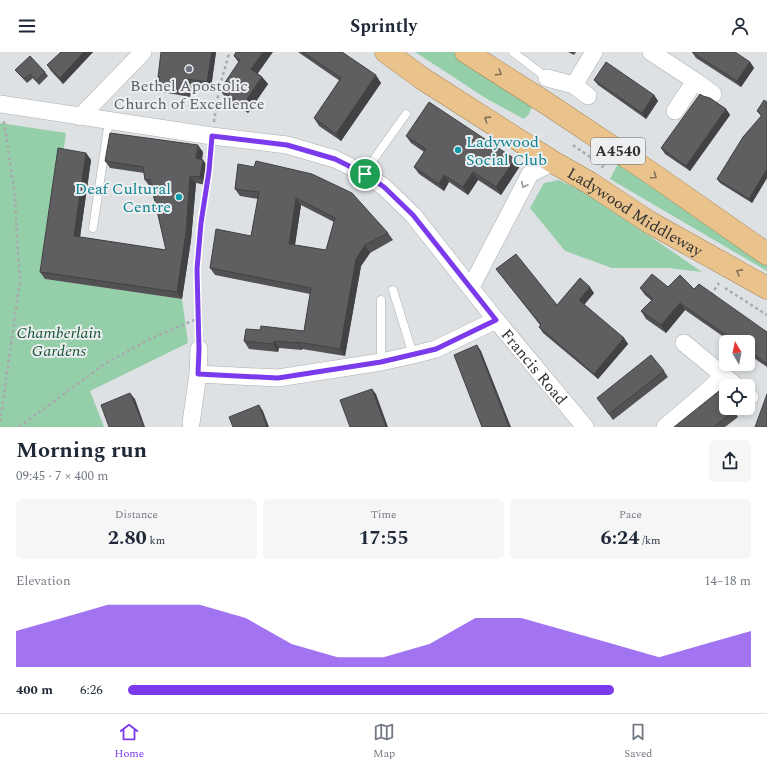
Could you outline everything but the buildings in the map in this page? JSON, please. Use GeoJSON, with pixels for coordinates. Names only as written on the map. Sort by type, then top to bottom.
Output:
{"type":"FeatureCollection","features":[{"type":"Feature","properties":{"kind":"highway","name":"Ladywood Middleway"},"geometry":{"type":"LineString","coordinates":[[386,52],[423,79],[554,162],[590,183],[649,222],[767,288]]}},
{"type":"Feature","properties":{"kind":"highway","name":"A4540"},"geometry":{"type":"LineString","coordinates":[[466,52],[553,107],[767,254]]}},
{"type":"Feature","properties":{"kind":"street"},"geometry":{"type":"LineString","coordinates":[[80,117],[143,52]]}},
{"type":"Feature","properties":{"kind":"street"},"geometry":{"type":"LineString","coordinates":[[574,85],[594,52]]}},
{"type":"Feature","properties":{"kind":"street"},"geometry":{"type":"LineString","coordinates":[[651,52],[713,94]]}},
{"type":"Feature","properties":{"kind":"street"},"geometry":{"type":"LineString","coordinates":[[548,78],[574,85],[588,96]]}},
{"type":"Feature","properties":{"kind":"street"},"geometry":{"type":"LineString","coordinates":[[675,111],[695,81]]}},
{"type":"Feature","properties":{"kind":"street","name":"Francis Road"},"geometry":{"type":"LineString","coordinates":[[4,111],[80,117],[287,145],[335,159],[365,174],[384,187],[413,215],[496,320],[585,427]]}},
{"type":"Feature","properties":{"kind":"street"},"geometry":{"type":"LineString","coordinates":[[471,287],[530,174],[554,162]]}},
{"type":"Feature","properties":{"kind":"street"},"geometry":{"type":"LineString","coordinates":[[198,374],[278,378],[381,362],[436,349],[496,320]]}},
{"type":"Feature","properties":{"kind":"street"},"geometry":{"type":"LineString","coordinates":[[684,343],[728,379]]}},
{"type":"Feature","properties":{"kind":"street"},"geometry":{"type":"LineString","coordinates":[[191,423],[198,374],[199,349]]}},
{"type":"Feature","properties":{"kind":"street"},"geometry":{"type":"LineString","coordinates":[[665,427],[705,393],[719,386]]}},
{"type":"Feature","properties":{"kind":"lane"},"geometry":{"type":"LineString","coordinates":[[513,52],[548,78]]}},
{"type":"Feature","properties":{"kind":"lane"},"geometry":{"type":"LineString","coordinates":[[365,174],[406,114]]}},
{"type":"Feature","properties":{"kind":"lane"},"geometry":{"type":"LineString","coordinates":[[93,228],[109,121]]}},
{"type":"Feature","properties":{"kind":"lane"},"geometry":{"type":"LineString","coordinates":[[393,290],[413,355]]}},
{"type":"Feature","properties":{"kind":"lane"},"geometry":{"type":"LineString","coordinates":[[381,300],[381,362]]}},
{"type":"Feature","properties":{"kind":"path"},"geometry":{"type":"LineString","coordinates":[[215,115],[230,52]]}},
{"type":"Feature","properties":{"kind":"path"},"geometry":{"type":"LineString","coordinates":[[0,124],[4,111]]}},
{"type":"Feature","properties":{"kind":"path"},"geometry":{"type":"LineString","coordinates":[[0,422],[20,280],[16,238],[15,196],[4,111]]}},
{"type":"Feature","properties":{"kind":"path"},"geometry":{"type":"LineString","coordinates":[[199,349],[197,269],[212,136]]}},
{"type":"Feature","properties":{"kind":"path"},"geometry":{"type":"LineString","coordinates":[[573,145],[604,166],[590,183]]}},
{"type":"Feature","properties":{"kind":"path"},"geometry":{"type":"LineString","coordinates":[[710,295],[719,283]]}},
{"type":"Feature","properties":{"kind":"path"},"geometry":{"type":"LineString","coordinates":[[19,427],[106,363],[152,338],[198,318]]}},
{"type":"Feature","properties":{"kind":"green space"},"geometry":{"type":"Polygon","coordinates":[[[415,52],[453,52],[533,104],[529,114],[524,119],[487,99],[415,52]]]}},
{"type":"Feature","properties":{"kind":"green space","name":"Chamberlain Gardens"},"geometry":{"type":"Polygon","coordinates":[[[0,123],[66,133],[45,279],[182,299],[188,343],[90,391],[104,427],[0,427],[0,123]]]}},
{"type":"Feature","properties":{"kind":"green space"},"geometry":{"type":"Polygon","coordinates":[[[620,160],[767,259],[767,271],[610,179],[620,160]]]}},
{"type":"Feature","properties":{"kind":"green space"},"geometry":{"type":"Polygon","coordinates":[[[559,180],[590,195],[702,272],[668,268],[612,268],[565,251],[530,208],[544,183],[559,180]]]}},
{"type":"Feature","properties":{"kind":"place","name":"Bethel Apostolic Church of Excellence"},"geometry":{"type":"Point","coordinates":[189,69]}},
{"type":"Feature","properties":{"kind":"place","name":"Ladywood Social Club"},"geometry":{"type":"Point","coordinates":[458,150]}},
{"type":"Feature","properties":{"kind":"place","name":"Deaf Cultural Centre"},"geometry":{"type":"Point","coordinates":[179,197]}},
{"type":"Feature","properties":{"kind":"route"},"geometry":{"type":"LineString","coordinates":[[212,136],[287,145],[335,159],[365,174],[384,187],[413,215],[496,320],[436,349],[381,362],[278,378],[198,374],[199,349],[197,269],[212,136]]}}]}
